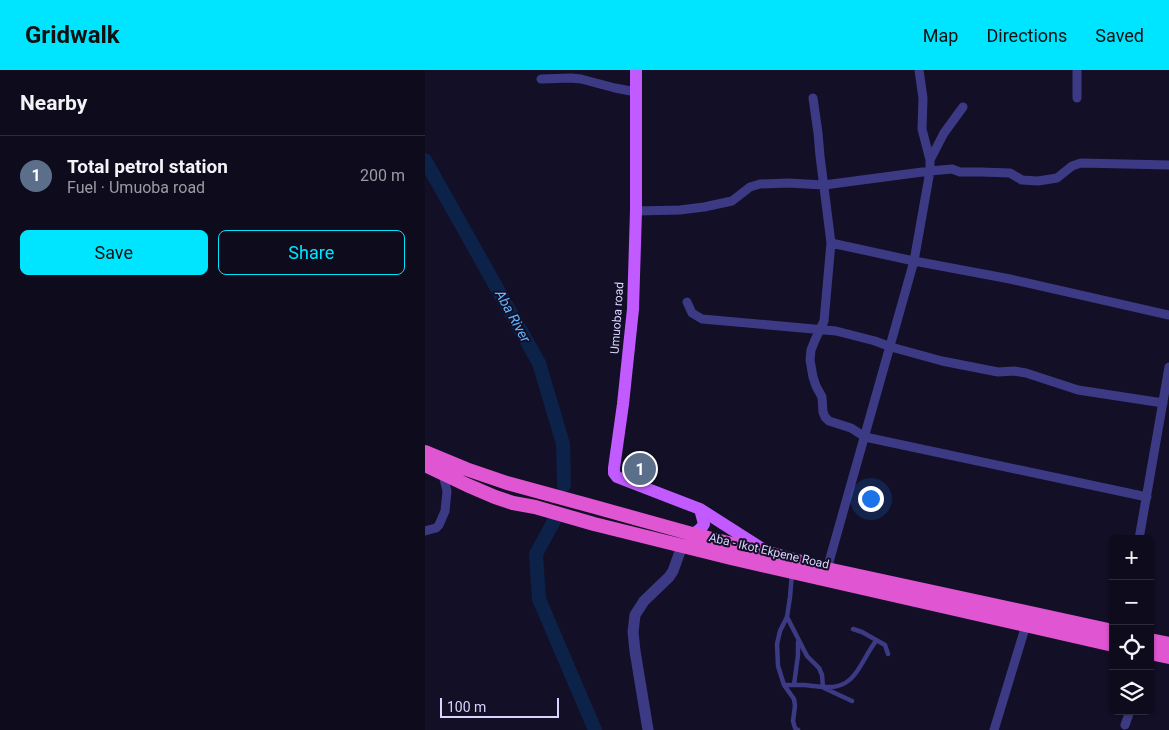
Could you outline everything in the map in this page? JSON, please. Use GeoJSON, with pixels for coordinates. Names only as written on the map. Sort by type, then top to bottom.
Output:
{"type":"FeatureCollection","features":[{"type":"Feature","properties":{"kind":"highway","name":"Aba - Ikot Ekpene Road"},"geometry":{"type":"LineString","coordinates":[[425,452],[507,483],[827,570],[1109,630]]}},
{"type":"Feature","properties":{"kind":"highway","name":"Aba - Ikot Ekpene Road"},"geometry":{"type":"LineString","coordinates":[[425,466],[513,503],[535,507],[682,546],[1109,644]]}},
{"type":"Feature","properties":{"kind":"highway"},"geometry":{"type":"LineString","coordinates":[[1154,650],[1169,644]]}},
{"type":"Feature","properties":{"kind":"highway"},"geometry":{"type":"LineString","coordinates":[[1154,652],[1169,657]]}},
{"type":"Feature","properties":{"kind":"main road","name":"Umuoba road"},"geometry":{"type":"LineString","coordinates":[[636,70],[633,309],[614,473],[617,476],[700,509],[768,553]]}},
{"type":"Feature","properties":{"kind":"main road"},"geometry":{"type":"LineString","coordinates":[[692,534],[699,531],[705,524],[700,509]]}},
{"type":"Feature","properties":{"kind":"street"},"geometry":{"type":"LineString","coordinates":[[827,570],[914,261],[930,171],[930,160],[921,130],[923,98],[919,70]]}},
{"type":"Feature","properties":{"kind":"street"},"geometry":{"type":"LineString","coordinates":[[1077,70],[1077,98]]}},
{"type":"Feature","properties":{"kind":"street"},"geometry":{"type":"LineString","coordinates":[[541,79],[581,79],[636,92]]}},
{"type":"Feature","properties":{"kind":"street"},"geometry":{"type":"LineString","coordinates":[[813,98],[819,133],[831,243],[824,321],[811,350],[810,360],[813,377],[822,397],[825,417],[829,421],[851,428],[865,437],[1147,497]]}},
{"type":"Feature","properties":{"kind":"street"},"geometry":{"type":"LineString","coordinates":[[930,160],[944,133],[963,107]]}},
{"type":"Feature","properties":{"kind":"street"},"geometry":{"type":"LineString","coordinates":[[635,211],[680,210],[732,201],[751,187],[760,184],[789,182],[824,185],[952,169],[960,172],[1010,173],[1022,180],[1038,181],[1057,178],[1072,166],[1081,163],[1169,165]]}},
{"type":"Feature","properties":{"kind":"street"},"geometry":{"type":"LineString","coordinates":[[831,243],[914,261],[1010,278],[1169,315]]}},
{"type":"Feature","properties":{"kind":"street"},"geometry":{"type":"LineString","coordinates":[[687,302],[692,313],[702,319],[836,332],[865,338],[941,361],[998,372],[1014,371],[1026,373],[1078,390],[1163,403]]}},
{"type":"Feature","properties":{"kind":"street"},"geometry":{"type":"LineString","coordinates":[[1140,535],[1169,367]]}},
{"type":"Feature","properties":{"kind":"street"},"geometry":{"type":"LineString","coordinates":[[425,531],[436,528],[439,525],[445,511],[447,491],[443,475]]}},
{"type":"Feature","properties":{"kind":"street"},"geometry":{"type":"LineString","coordinates":[[648,730],[635,651],[633,632],[635,615],[644,601],[669,577],[682,546]]}},
{"type":"Feature","properties":{"kind":"street"},"geometry":{"type":"LineString","coordinates":[[994,730],[1026,625]]}},
{"type":"Feature","properties":{"kind":"street"},"geometry":{"type":"LineString","coordinates":[[1125,725],[1129,715]]}},
{"type":"Feature","properties":{"kind":"lane"},"geometry":{"type":"LineString","coordinates":[[792,572],[787,617],[780,631],[777,644],[778,666],[784,685],[794,699],[793,721],[795,728],[798,730]]}},
{"type":"Feature","properties":{"kind":"lane"},"geometry":{"type":"LineString","coordinates":[[787,617],[807,656],[819,668],[823,687]]}},
{"type":"Feature","properties":{"kind":"lane"},"geometry":{"type":"LineString","coordinates":[[853,629],[885,645],[887,654]]}},
{"type":"Feature","properties":{"kind":"lane"},"geometry":{"type":"LineString","coordinates":[[868,651],[869,636]]}},
{"type":"Feature","properties":{"kind":"lane"},"geometry":{"type":"LineString","coordinates":[[794,685],[798,640]]}},
{"type":"Feature","properties":{"kind":"lane"},"geometry":{"type":"LineString","coordinates":[[784,685],[823,687],[843,685],[851,680],[876,641]]}},
{"type":"Feature","properties":{"kind":"lane"},"geometry":{"type":"LineString","coordinates":[[823,687],[852,701]]}},
{"type":"Feature","properties":{"kind":"waterway","name":"Aba River"},"geometry":{"type":"LineString","coordinates":[[425,160],[539,363],[563,444],[564,485]]}},
{"type":"Feature","properties":{"kind":"waterway","name":"Aba River"},"geometry":{"type":"LineString","coordinates":[[554,521],[536,554],[539,599],[595,730]]}},
{"type":"Feature","properties":{"kind":"place","name":"Total petrol station"},"geometry":{"type":"Point","coordinates":[640,469]}}]}
